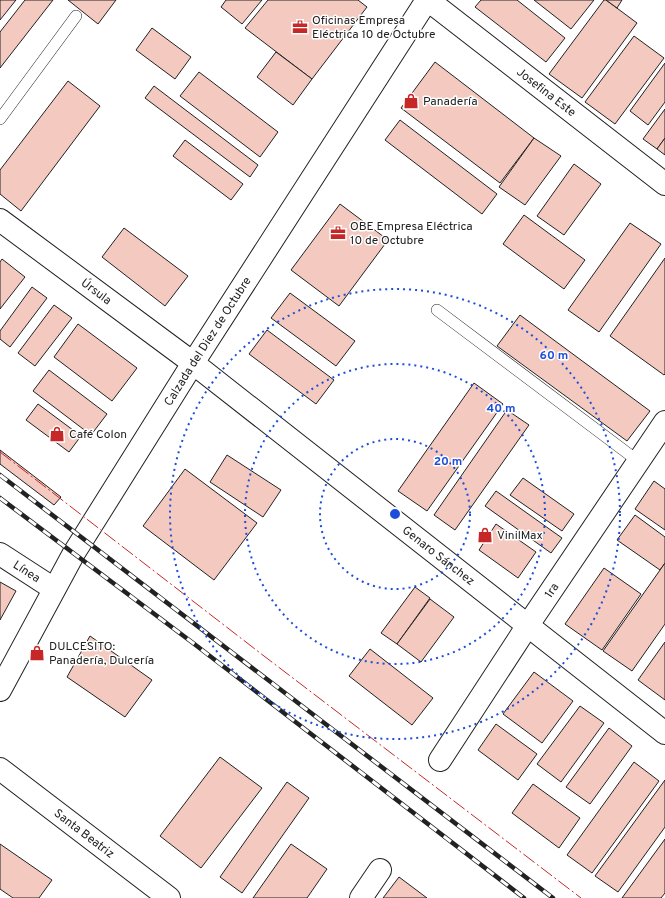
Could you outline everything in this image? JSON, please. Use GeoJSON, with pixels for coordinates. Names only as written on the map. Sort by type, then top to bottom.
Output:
{"type":"FeatureCollection","features":[{"type":"Feature","properties":{"kind":"street","name":"Josefina Este"},"geometry":{"type":"LineString","coordinates":[[428,0],[665,184]]}},
{"type":"Feature","properties":{"kind":"street","name":"Calzada del Diez de Octubre"},"geometry":{"type":"LineString","coordinates":[[0,690],[74,553],[193,363],[428,0]]}},
{"type":"Feature","properties":{"kind":"street","name":"Úrsula"},"geometry":{"type":"LineString","coordinates":[[0,220],[193,363]]}},
{"type":"Feature","properties":{"kind":"street","name":"Genaro Sánchez"},"geometry":{"type":"LineString","coordinates":[[193,363],[665,733]]}},
{"type":"Feature","properties":{"kind":"street","name":"1ra"},"geometry":{"type":"LineString","coordinates":[[440,760],[528,625],[665,422]]}},
{"type":"Feature","properties":{"kind":"street","name":"Línea"},"geometry":{"type":"LineString","coordinates":[[0,554],[54,589]]}},
{"type":"Feature","properties":{"kind":"street","name":"Santa Beatriz"},"geometry":{"type":"LineString","coordinates":[[0,769],[169,898]]}},
{"type":"Feature","properties":{"kind":"street"},"geometry":{"type":"LineString","coordinates":[[361,898],[380,870]]}},
{"type":"Feature","properties":{"kind":"lane"},"geometry":{"type":"LineString","coordinates":[[0,119],[76,16]]}},
{"type":"Feature","properties":{"kind":"lane"},"geometry":{"type":"LineString","coordinates":[[437,310],[638,461]]}},
{"type":"Feature","properties":{"kind":"building"},"geometry":{"type":"Polygon","coordinates":[[[0,0],[16,0],[0,20],[0,0]]]}},
{"type":"Feature","properties":{"kind":"building"},"geometry":{"type":"Polygon","coordinates":[[[25,0],[53,0],[0,68],[0,32],[25,0]]]}},
{"type":"Feature","properties":{"kind":"building"},"geometry":{"type":"Polygon","coordinates":[[[68,0],[116,0],[98,24],[68,0]]]}},
{"type":"Feature","properties":{"kind":"building"},"geometry":{"type":"Polygon","coordinates":[[[226,0],[262,0],[242,24],[221,7],[226,0]]]}},
{"type":"Feature","properties":{"kind":"building"},"geometry":{"type":"Polygon","coordinates":[[[268,0],[358,0],[367,7],[312,79],[245,28],[268,0]]]}},
{"type":"Feature","properties":{"kind":"building"},"geometry":{"type":"Polygon","coordinates":[[[481,0],[517,0],[565,38],[546,62],[475,7],[481,0]]]}},
{"type":"Feature","properties":{"kind":"building"},"geometry":{"type":"Polygon","coordinates":[[[534,0],[594,0],[571,29],[534,0]]]}},
{"type":"Feature","properties":{"kind":"building"},"geometry":{"type":"Polygon","coordinates":[[[604,0],[637,23],[582,98],[549,74],[604,0]]]}},
{"type":"Feature","properties":{"kind":"building"},"geometry":{"type":"Polygon","coordinates":[[[606,0],[622,0],[617,8],[606,0]]]}},
{"type":"Feature","properties":{"kind":"building"},"geometry":{"type":"Polygon","coordinates":[[[152,28],[191,57],[175,79],[136,50],[152,28]]]}},
{"type":"Feature","properties":{"kind":"building"},"geometry":{"type":"Polygon","coordinates":[[[634,36],[664,58],[615,124],[585,102],[634,36]]]}},
{"type":"Feature","properties":{"kind":"building"},"geometry":{"type":"Polygon","coordinates":[[[276,52],[312,79],[293,105],[257,77],[276,52]]]}},
{"type":"Feature","properties":{"kind":"building"},"geometry":{"type":"Polygon","coordinates":[[[435,62],[534,138],[500,183],[401,108],[435,62]]]}},
{"type":"Feature","properties":{"kind":"building"},"geometry":{"type":"Polygon","coordinates":[[[665,63],[665,102],[648,125],[630,111],[665,63]]]}},
{"type":"Feature","properties":{"kind":"building"},"geometry":{"type":"Polygon","coordinates":[[[199,72],[278,132],[260,157],[180,96],[199,72]]]}},
{"type":"Feature","properties":{"kind":"building"},"geometry":{"type":"Polygon","coordinates":[[[68,81],[100,106],[21,211],[0,194],[0,170],[68,81]]]}},
{"type":"Feature","properties":{"kind":"building"},"geometry":{"type":"Polygon","coordinates":[[[154,86],[258,165],[250,177],[145,98],[154,86]]]}},
{"type":"Feature","properties":{"kind":"building"},"geometry":{"type":"Polygon","coordinates":[[[665,109],[665,138],[657,149],[643,139],[665,109]]]}},
{"type":"Feature","properties":{"kind":"building"},"geometry":{"type":"Polygon","coordinates":[[[400,120],[497,194],[482,214],[385,140],[400,120]]]}},
{"type":"Feature","properties":{"kind":"building"},"geometry":{"type":"Polygon","coordinates":[[[534,138],[561,156],[525,205],[499,187],[534,138]]]}},
{"type":"Feature","properties":{"kind":"building"},"geometry":{"type":"Polygon","coordinates":[[[665,138],[665,155],[657,149],[665,138]]]}},
{"type":"Feature","properties":{"kind":"building"},"geometry":{"type":"Polygon","coordinates":[[[185,140],[243,184],[231,200],[173,156],[185,140]]]}},
{"type":"Feature","properties":{"kind":"building"},"geometry":{"type":"Polygon","coordinates":[[[574,164],[601,184],[564,235],[537,216],[574,164]]]}},
{"type":"Feature","properties":{"kind":"building"},"geometry":{"type":"Polygon","coordinates":[[[340,204],[388,240],[339,306],[291,270],[340,204]]]}},
{"type":"Feature","properties":{"kind":"building"},"geometry":{"type":"Polygon","coordinates":[[[524,215],[585,260],[564,289],[503,244],[524,215]]]}},
{"type":"Feature","properties":{"kind":"building"},"geometry":{"type":"Polygon","coordinates":[[[630,223],[661,244],[599,332],[568,310],[630,223]]]}},
{"type":"Feature","properties":{"kind":"building"},"geometry":{"type":"Polygon","coordinates":[[[124,228],[188,276],[165,306],[102,257],[124,228]]]}},
{"type":"Feature","properties":{"kind":"building"},"geometry":{"type":"Polygon","coordinates":[[[665,258],[665,374],[664,375],[610,336],[665,258]]]}},
{"type":"Feature","properties":{"kind":"building"},"geometry":{"type":"Polygon","coordinates":[[[2,259],[25,277],[0,309],[0,262],[2,259]]]}},
{"type":"Feature","properties":{"kind":"building"},"geometry":{"type":"Polygon","coordinates":[[[32,287],[47,298],[10,347],[0,339],[0,331],[32,287]]]}},
{"type":"Feature","properties":{"kind":"building"},"geometry":{"type":"Polygon","coordinates":[[[290,293],[355,341],[336,366],[271,318],[290,293]]]}},
{"type":"Feature","properties":{"kind":"building"},"geometry":{"type":"Polygon","coordinates":[[[54,305],[72,318],[35,366],[18,353],[54,305]]]}},
{"type":"Feature","properties":{"kind":"building"},"geometry":{"type":"Polygon","coordinates":[[[520,315],[650,411],[627,441],[497,346],[520,315]]]}},
{"type":"Feature","properties":{"kind":"building"},"geometry":{"type":"Polygon","coordinates":[[[78,324],[137,368],[112,401],[54,357],[78,324]]]}},
{"type":"Feature","properties":{"kind":"building"},"geometry":{"type":"Polygon","coordinates":[[[267,330],[334,380],[316,404],[249,354],[267,330]]]}},
{"type":"Feature","properties":{"kind":"building"},"geometry":{"type":"Polygon","coordinates":[[[49,370],[107,414],[91,435],[33,391],[49,370]]]}},
{"type":"Feature","properties":{"kind":"building"},"geometry":{"type":"Polygon","coordinates":[[[474,383],[503,404],[427,511],[398,491],[474,383]]]}},
{"type":"Feature","properties":{"kind":"building"},"geometry":{"type":"Polygon","coordinates":[[[38,404],[81,436],[69,452],[26,420],[38,404]]]}},
{"type":"Feature","properties":{"kind":"building"},"geometry":{"type":"Polygon","coordinates":[[[507,410],[529,425],[455,530],[434,515],[507,410]]]}},
{"type":"Feature","properties":{"kind":"building"},"geometry":{"type":"Polygon","coordinates":[[[0,450],[61,497],[54,505],[0,464],[0,450]]]}},
{"type":"Feature","properties":{"kind":"building"},"geometry":{"type":"Polygon","coordinates":[[[227,455],[281,490],[263,517],[210,482],[227,455]]]}},
{"type":"Feature","properties":{"kind":"building"},"geometry":{"type":"Polygon","coordinates":[[[185,469],[257,523],[214,580],[143,526],[185,469]]]}},
{"type":"Feature","properties":{"kind":"building"},"geometry":{"type":"Polygon","coordinates":[[[523,478],[574,514],[562,531],[510,495],[523,478]]]}},
{"type":"Feature","properties":{"kind":"building"},"geometry":{"type":"Polygon","coordinates":[[[654,481],[665,489],[665,530],[635,509],[654,481]]]}},
{"type":"Feature","properties":{"kind":"building"},"geometry":{"type":"Polygon","coordinates":[[[496,491],[562,538],[551,553],[485,506],[496,491]]]}},
{"type":"Feature","properties":{"kind":"building"},"geometry":{"type":"Polygon","coordinates":[[[635,515],[665,537],[665,563],[660,570],[617,540],[635,515]]]}},
{"type":"Feature","properties":{"kind":"building"},"geometry":{"type":"Polygon","coordinates":[[[496,524],[536,552],[518,578],[479,550],[496,524]]]}},
{"type":"Feature","properties":{"kind":"building"},"geometry":{"type":"Polygon","coordinates":[[[665,563],[665,624],[632,671],[603,651],[665,563]]]}},
{"type":"Feature","properties":{"kind":"building"},"geometry":{"type":"Polygon","coordinates":[[[604,568],[641,594],[602,650],[565,624],[604,568]]]}},
{"type":"Feature","properties":{"kind":"building"},"geometry":{"type":"Polygon","coordinates":[[[0,582],[16,591],[0,620],[0,582]]]}},
{"type":"Feature","properties":{"kind":"building"},"geometry":{"type":"Polygon","coordinates":[[[415,587],[430,598],[397,644],[381,633],[415,587]]]}},
{"type":"Feature","properties":{"kind":"building"},"geometry":{"type":"Polygon","coordinates":[[[430,599],[454,617],[421,662],[397,644],[430,599]]]}},
{"type":"Feature","properties":{"kind":"building"},"geometry":{"type":"Polygon","coordinates":[[[90,636],[152,680],[125,717],[67,677],[90,636]]]}},
{"type":"Feature","properties":{"kind":"building"},"geometry":{"type":"Polygon","coordinates":[[[665,642],[665,700],[638,680],[665,642]]]}},
{"type":"Feature","properties":{"kind":"building"},"geometry":{"type":"Polygon","coordinates":[[[370,649],[433,698],[412,725],[349,676],[370,649]]]}},
{"type":"Feature","properties":{"kind":"building"},"geometry":{"type":"Polygon","coordinates":[[[534,672],[573,701],[542,743],[503,714],[534,672]]]}},
{"type":"Feature","properties":{"kind":"building"},"geometry":{"type":"Polygon","coordinates":[[[580,706],[604,723],[561,782],[537,764],[580,706]]]}},
{"type":"Feature","properties":{"kind":"building"},"geometry":{"type":"Polygon","coordinates":[[[496,724],[537,754],[518,780],[478,750],[496,724]]]}},
{"type":"Feature","properties":{"kind":"building"},"geometry":{"type":"Polygon","coordinates":[[[609,728],[632,746],[590,804],[566,787],[609,728]]]}},
{"type":"Feature","properties":{"kind":"building"},"geometry":{"type":"Polygon","coordinates":[[[220,757],[262,788],[201,868],[160,836],[220,757]]]}},
{"type":"Feature","properties":{"kind":"building"},"geometry":{"type":"Polygon","coordinates":[[[634,762],[659,781],[592,873],[567,855],[634,762]]]}},
{"type":"Feature","properties":{"kind":"building"},"geometry":{"type":"Polygon","coordinates":[[[665,780],[665,827],[618,892],[595,876],[665,780]]]}},
{"type":"Feature","properties":{"kind":"building"},"geometry":{"type":"Polygon","coordinates":[[[287,782],[309,798],[242,893],[220,877],[287,782]]]}},
{"type":"Feature","properties":{"kind":"building"},"geometry":{"type":"Polygon","coordinates":[[[533,784],[580,818],[559,848],[512,813],[533,784]]]}},
{"type":"Feature","properties":{"kind":"building"},"geometry":{"type":"Polygon","coordinates":[[[665,839],[665,893],[661,898],[622,898],[665,839]]]}},
{"type":"Feature","properties":{"kind":"building"},"geometry":{"type":"Polygon","coordinates":[[[0,844],[52,880],[39,898],[13,898],[0,889],[0,844]]]}},
{"type":"Feature","properties":{"kind":"building"},"geometry":{"type":"Polygon","coordinates":[[[291,844],[327,869],[307,898],[253,898],[291,844]]]}},
{"type":"Feature","properties":{"kind":"building"},"geometry":{"type":"Polygon","coordinates":[[[399,877],[427,898],[383,898],[399,877]]]}},
{"type":"Feature","properties":{"kind":"railway"},"geometry":{"type":"LineString","coordinates":[[0,475],[553,898]]}},
{"type":"Feature","properties":{"kind":"railway"},"geometry":{"type":"LineString","coordinates":[[0,498],[193,643],[524,898]]}},
{"type":"Feature","properties":{"kind":"power"},"geometry":{"type":"LineString","coordinates":[[0,452],[581,898]]}},
{"type":"Feature","properties":{"kind":"place","name":"Oficinas Empresa Eléctrica 10 de Octubre"},"geometry":{"type":"Point","coordinates":[300,27]}},
{"type":"Feature","properties":{"kind":"place","name":"Panadería"},"geometry":{"type":"Point","coordinates":[411,101]}},
{"type":"Feature","properties":{"kind":"place","name":"OBE Empresa Eléctrica 10 de Octubre"},"geometry":{"type":"Point","coordinates":[338,233]}},
{"type":"Feature","properties":{"kind":"place","name":"Café Colon"},"geometry":{"type":"Point","coordinates":[57,434]}},
{"type":"Feature","properties":{"kind":"place","name":"VinilMax"},"geometry":{"type":"Point","coordinates":[485,535]}},
{"type":"Feature","properties":{"kind":"place","name":"DULCESITO: Panadería, Dulcería"},"geometry":{"type":"Point","coordinates":[37,653]}}]}
